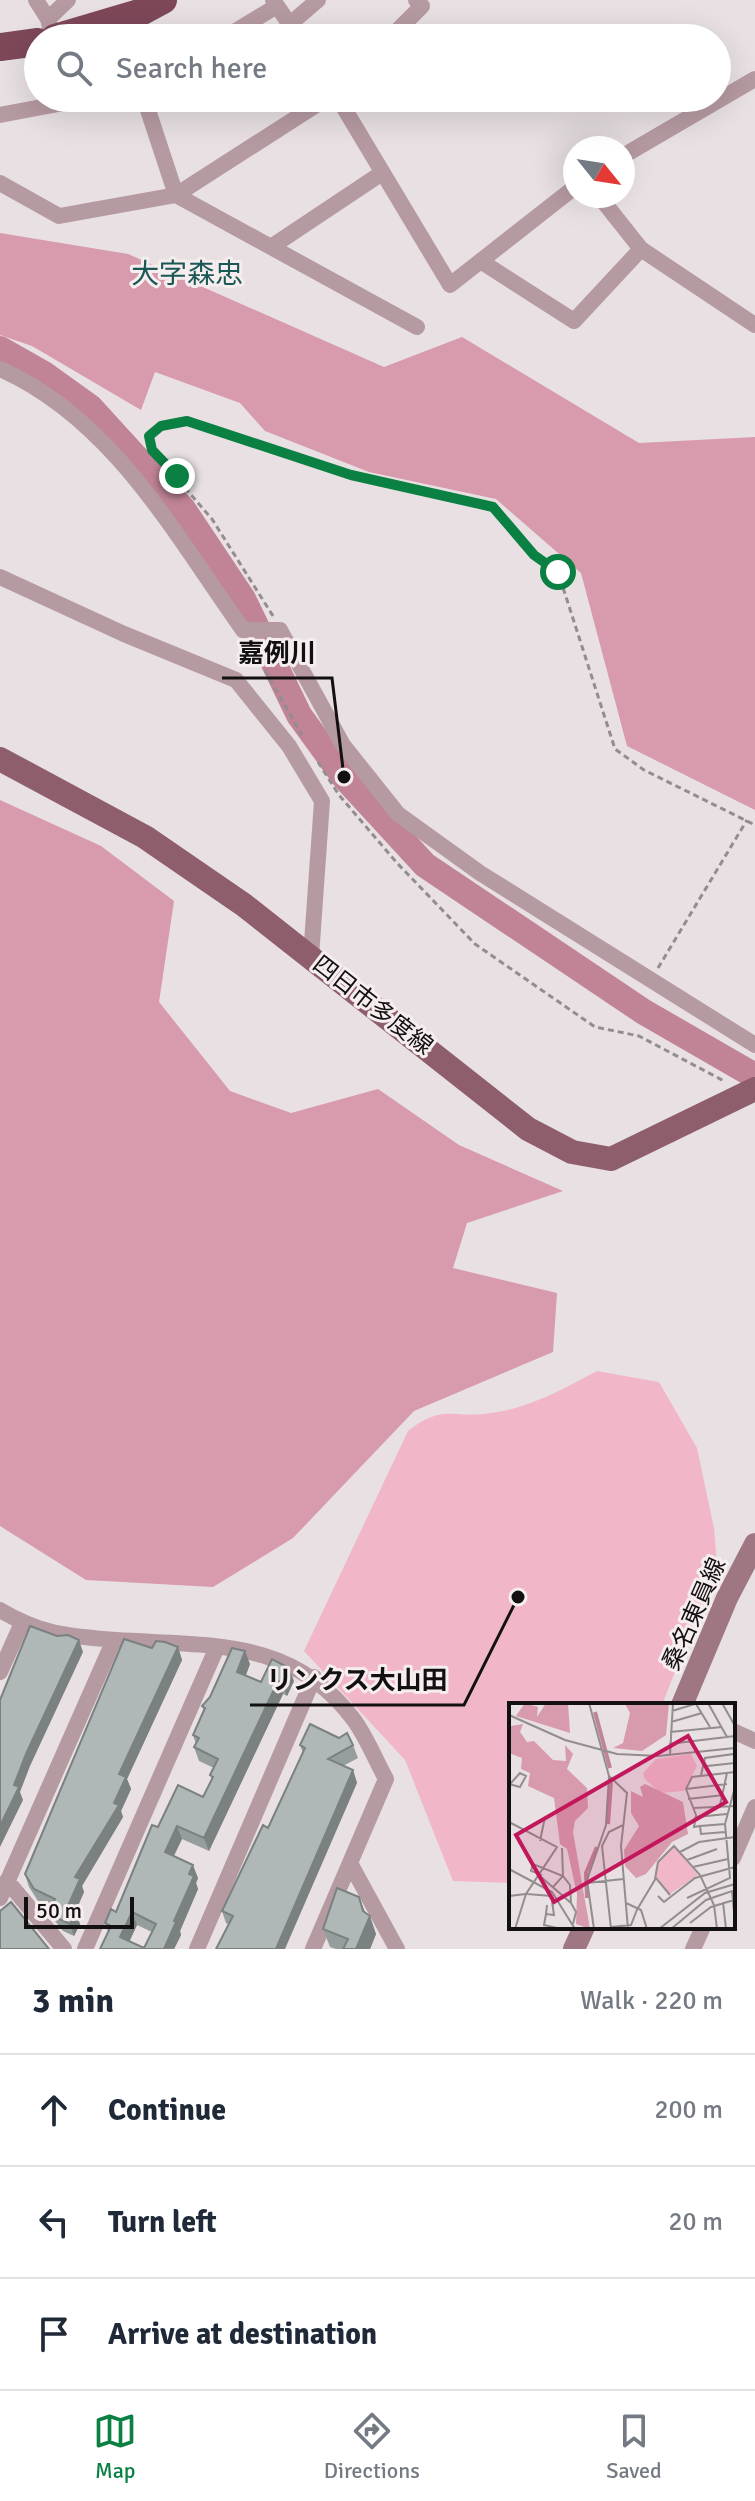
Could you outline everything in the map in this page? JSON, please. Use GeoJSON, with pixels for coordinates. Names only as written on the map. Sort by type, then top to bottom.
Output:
{"type":"FeatureCollection","features":[{"type":"Feature","properties":{"kind":"highway"},"geometry":{"type":"LineString","coordinates":[[126,24],[163,0]]}},
{"type":"Feature","properties":{"kind":"highway"},"geometry":{"type":"LineString","coordinates":[[0,47],[24,40]]}},
{"type":"Feature","properties":{"kind":"main road","name":"四日市多度線"},"geometry":{"type":"LineString","coordinates":[[0,759],[145,837],[244,905],[528,1129],[572,1152],[611,1159],[750,1091]]}},
{"type":"Feature","properties":{"kind":"main road","name":"桑名東員線"},"geometry":{"type":"LineString","coordinates":[[683,1703],[755,1544]]}},
{"type":"Feature","properties":{"kind":"main road"},"geometry":{"type":"LineString","coordinates":[[574,1949],[583,1929]]}},
{"type":"Feature","properties":{"kind":"street"},"geometry":{"type":"LineString","coordinates":[[36,0],[44,24]]}},
{"type":"Feature","properties":{"kind":"street"},"geometry":{"type":"LineString","coordinates":[[54,24],[68,0]]}},
{"type":"Feature","properties":{"kind":"street"},"geometry":{"type":"LineString","coordinates":[[300,24],[318,0]]}},
{"type":"Feature","properties":{"kind":"street"},"geometry":{"type":"LineString","coordinates":[[404,24],[422,6],[416,0]]}},
{"type":"Feature","properties":{"kind":"street"},"geometry":{"type":"LineString","coordinates":[[244,24],[275,3],[290,24]]}},
{"type":"Feature","properties":{"kind":"street"},"geometry":{"type":"LineString","coordinates":[[731,93],[755,79]]}},
{"type":"Feature","properties":{"kind":"street"},"geometry":{"type":"LineString","coordinates":[[0,115],[24,110]]}},
{"type":"Feature","properties":{"kind":"street"},"geometry":{"type":"LineString","coordinates":[[149,112],[176,195],[417,327]]}},
{"type":"Feature","properties":{"kind":"street"},"geometry":{"type":"LineString","coordinates":[[0,183],[59,216],[176,195],[305,112]]}},
{"type":"Feature","properties":{"kind":"street"},"geometry":{"type":"LineString","coordinates":[[346,112],[450,285],[563,197]]}},
{"type":"Feature","properties":{"kind":"street"},"geometry":{"type":"LineString","coordinates":[[635,149],[698,112]]}},
{"type":"Feature","properties":{"kind":"street"},"geometry":{"type":"LineString","coordinates":[[271,247],[382,173]]}},
{"type":"Feature","properties":{"kind":"street"},"geometry":{"type":"LineString","coordinates":[[609,208],[641,249],[755,325]]}},
{"type":"Feature","properties":{"kind":"street"},"geometry":{"type":"LineString","coordinates":[[482,262],[574,321],[641,249]]}},
{"type":"Feature","properties":{"kind":"street"},"geometry":{"type":"LineString","coordinates":[[0,369],[26,380],[73,416],[130,473],[175,527],[243,630],[280,630],[343,745],[398,814],[480,873],[755,1045]]}},
{"type":"Feature","properties":{"kind":"street"},"geometry":{"type":"LineString","coordinates":[[0,577],[124,634],[236,680],[289,746],[322,801],[311,957]]}},
{"type":"Feature","properties":{"kind":"street"},"geometry":{"type":"LineString","coordinates":[[0,1610],[22,1623],[54,1635],[239,1647],[272,1656],[314,1677],[356,1722],[386,1779],[313,1949]]}},
{"type":"Feature","properties":{"kind":"street"},"geometry":{"type":"LineString","coordinates":[[0,1672],[22,1623]]}},
{"type":"Feature","properties":{"kind":"street"},"geometry":{"type":"LineString","coordinates":[[0,1898],[114,1640]]}},
{"type":"Feature","properties":{"kind":"street"},"geometry":{"type":"LineString","coordinates":[[85,1949],[217,1647]]}},
{"type":"Feature","properties":{"kind":"street"},"geometry":{"type":"LineString","coordinates":[[197,1949],[314,1677]]}},
{"type":"Feature","properties":{"kind":"street"},"geometry":{"type":"LineString","coordinates":[[735,1732],[755,1741]]}},
{"type":"Feature","properties":{"kind":"street"},"geometry":{"type":"LineString","coordinates":[[735,1853],[755,1807]]}},
{"type":"Feature","properties":{"kind":"street"},"geometry":{"type":"LineString","coordinates":[[350,1863],[397,1949]]}},
{"type":"Feature","properties":{"kind":"street"},"geometry":{"type":"LineString","coordinates":[[7,1881],[64,1949]]}},
{"type":"Feature","properties":{"kind":"street"},"geometry":{"type":"LineString","coordinates":[[693,1949],[702,1929]]}},
{"type":"Feature","properties":{"kind":"path"},"geometry":{"type":"LineString","coordinates":[[280,630],[267,601],[212,519],[152,450],[149,436],[161,426],[187,421],[351,475],[493,507],[534,555],[558,572],[615,749],[644,770],[755,825]]}},
{"type":"Feature","properties":{"kind":"path"},"geometry":{"type":"LineString","coordinates":[[243,630],[309,747]]}},
{"type":"Feature","properties":{"kind":"path"},"geometry":{"type":"LineString","coordinates":[[316,759],[339,795],[368,829],[475,944],[595,1027],[639,1036],[750,1091]]}},
{"type":"Feature","properties":{"kind":"path"},"geometry":{"type":"LineString","coordinates":[[651,979],[747,820]]}},
{"type":"Feature","properties":{"kind":"shaded area"},"geometry":{"type":"Polygon","coordinates":[[[0,233],[128,254],[384,367],[462,337],[639,443],[755,437],[755,810],[627,746],[581,573],[496,499],[369,472],[265,431],[240,403],[155,372],[141,410],[32,346],[0,335],[0,233]]]}},
{"type":"Feature","properties":{"kind":"shaded area"},"geometry":{"type":"Polygon","coordinates":[[[0,800],[101,846],[174,901],[159,1002],[230,1091],[291,1113],[378,1089],[459,1145],[563,1191],[467,1223],[453,1268],[557,1293],[553,1352],[414,1411],[293,1538],[213,1587],[86,1580],[0,1526],[0,800]]]}},
{"type":"Feature","properties":{"kind":"shaded area"},"geometry":{"type":"Polygon","coordinates":[[[597,1371],[659,1382],[697,1448],[714,1528],[717,1565],[663,1703],[509,1703],[509,1883],[453,1881],[405,1760],[304,1651],[408,1431],[431,1417],[505,1410],[546,1397],[597,1371]]]}},
{"type":"Feature","properties":{"kind":"building"},"geometry":{"type":"Polygon","coordinates":[[[30,1626],[79,1640],[26,1754],[14,1785],[19,1787],[0,1826],[0,1700],[30,1626]]]}},
{"type":"Feature","properties":{"kind":"building"},"geometry":{"type":"Polygon","coordinates":[[[124,1639],[152,1648],[156,1641],[178,1647],[119,1774],[126,1777],[114,1803],[119,1805],[75,1877],[80,1879],[67,1908],[75,1912],[70,1924],[59,1919],[51,1909],[55,1899],[34,1889],[25,1874],[124,1639]]]}},
{"type":"Feature","properties":{"kind":"building"},"geometry":{"type":"Polygon","coordinates":[[[232,1648],[245,1651],[237,1672],[261,1682],[272,1659],[289,1668],[282,1683],[278,1681],[204,1838],[177,1826],[165,1852],[193,1865],[189,1874],[194,1876],[164,1949],[100,1949],[111,1926],[105,1923],[111,1909],[116,1912],[152,1825],[158,1827],[178,1785],[203,1797],[213,1777],[210,1775],[218,1759],[194,1747],[199,1738],[193,1735],[205,1708],[202,1706],[210,1697],[232,1648]],[[132,1912],[120,1937],[144,1948],[156,1924],[132,1912]]]}},
{"type":"Feature","properties":{"kind":"building"},"geometry":{"type":"Polygon","coordinates":[[[310,1724],[339,1738],[347,1733],[353,1745],[328,1759],[353,1770],[276,1949],[216,1949],[233,1916],[222,1911],[263,1825],[268,1828],[305,1748],[300,1745],[310,1724]]]}},
{"type":"Feature","properties":{"kind":"building"},"geometry":{"type":"Polygon","coordinates":[[[337,1888],[359,1897],[363,1911],[370,1916],[356,1949],[343,1949],[348,1939],[323,1929],[337,1888]]]}},
{"type":"Feature","properties":{"kind":"building"},"geometry":{"type":"Polygon","coordinates":[[[11,1902],[49,1949],[0,1949],[0,1911],[11,1902]]]}},
{"type":"Feature","properties":{"kind":"waterway"},"geometry":{"type":"LineString","coordinates":[[0,349],[44,374],[90,407],[183,509],[243,599],[299,715],[344,777],[425,865],[644,1012],[755,1076]]}},
{"type":"Feature","properties":{"kind":"place","name":"嘉例川"},"geometry":{"type":"Point","coordinates":[344,777]}},
{"type":"Feature","properties":{"kind":"place","name":"リンクス大山田"},"geometry":{"type":"Point","coordinates":[518,1597]}},
{"type":"Feature","properties":{"kind":"district","name":"大字森忠"},"geometry":{"type":"Point","coordinates":[187,274]}},
{"type":"Feature","properties":{"kind":"route"},"geometry":{"type":"LineString","coordinates":[[177,476],[152,450],[149,436],[161,426],[187,421],[236,434],[351,475],[493,507],[534,555],[558,572]]}}]}
